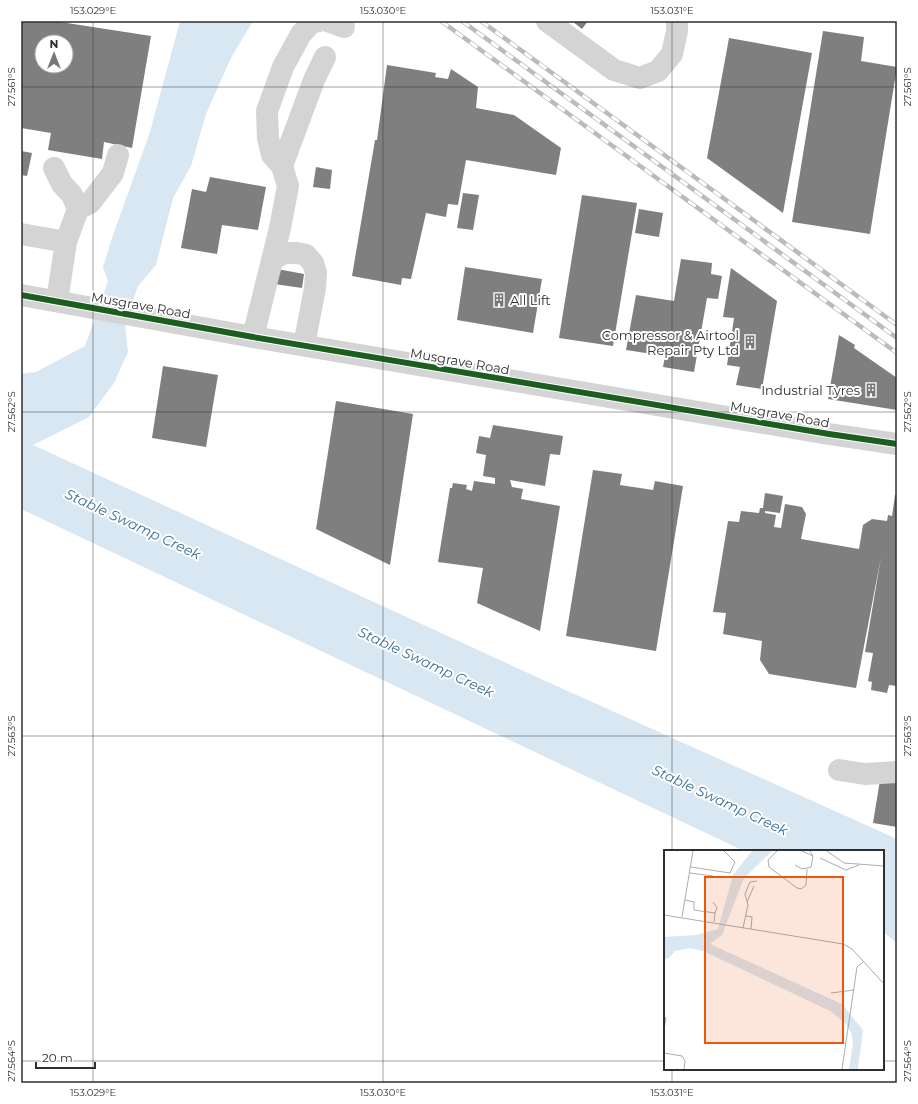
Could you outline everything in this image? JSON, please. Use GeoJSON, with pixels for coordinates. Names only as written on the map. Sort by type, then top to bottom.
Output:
{"type":"FeatureCollection","features":[{"type":"Feature","properties":{"kind":"street"},"geometry":{"type":"LineString","coordinates":[[254,336],[282,221],[288,186],[282,166],[272,155],[268,138],[267,111],[283,67],[301,34],[312,22],[319,21]]}},
{"type":"Feature","properties":{"kind":"street"},"geometry":{"type":"LineString","coordinates":[[547,21],[614,70],[640,78],[658,71],[672,54],[677,31],[677,21]]}},
{"type":"Feature","properties":{"kind":"street"},"geometry":{"type":"LineString","coordinates":[[282,166],[314,80],[325,57]]}},
{"type":"Feature","properties":{"kind":"street"},"geometry":{"type":"LineString","coordinates":[[78,209],[90,203],[100,190],[112,172],[118,155]]}},
{"type":"Feature","properties":{"kind":"street"},"geometry":{"type":"LineString","coordinates":[[54,168],[62,184],[72,195],[78,209],[66,242],[57,301]]}},
{"type":"Feature","properties":{"kind":"street"},"geometry":{"type":"LineString","coordinates":[[282,221],[313,264],[316,273],[315,288],[304,345]]}},
{"type":"Feature","properties":{"kind":"street"},"geometry":{"type":"LineString","coordinates":[[21,234],[66,242]]}},
{"type":"Feature","properties":{"kind":"street"},"geometry":{"type":"LineString","coordinates":[[273,259],[284,253],[306,255]]}},
{"type":"Feature","properties":{"kind":"street","name":"Musgrave Road"},"geometry":{"type":"LineString","coordinates":[[21,295],[304,345],[829,434],[897,444]]}},
{"type":"Feature","properties":{"kind":"street"},"geometry":{"type":"LineString","coordinates":[[839,770],[865,774],[897,772]]}},
{"type":"Feature","properties":{"kind":"water","name":"Stable Swamp Creek"},"geometry":{"type":"Polygon","coordinates":[[[180,21],[253,21],[231,58],[206,114],[191,166],[173,198],[156,265],[138,286],[125,324],[128,352],[114,383],[89,417],[33,445],[541,679],[897,839],[897,943],[884,933],[884,850],[742,850],[21,509],[21,374],[36,372],[85,346],[108,281],[103,267],[150,132],[180,21]]]}},
{"type":"Feature","properties":{"kind":"building"},"geometry":{"type":"Polygon","coordinates":[[[21,21],[54,21],[151,36],[132,148],[104,142],[102,159],[48,150],[51,133],[21,128],[21,21]]]}},
{"type":"Feature","properties":{"kind":"building"},"geometry":{"type":"Polygon","coordinates":[[[572,21],[588,21],[582,29],[572,21]]]}},
{"type":"Feature","properties":{"kind":"building"},"geometry":{"type":"Polygon","coordinates":[[[823,31],[864,37],[861,61],[897,67],[870,234],[792,222],[823,31]]]}},
{"type":"Feature","properties":{"kind":"building"},"geometry":{"type":"Polygon","coordinates":[[[729,38],[812,53],[783,213],[707,158],[729,38]]]}},
{"type":"Feature","properties":{"kind":"building"},"geometry":{"type":"Polygon","coordinates":[[[387,65],[436,73],[435,77],[448,79],[451,69],[478,87],[476,108],[514,115],[561,148],[556,175],[466,160],[458,205],[448,204],[446,217],[426,213],[411,279],[402,278],[401,285],[352,276],[375,140],[377,140],[387,65]]]}},
{"type":"Feature","properties":{"kind":"building"},"geometry":{"type":"Polygon","coordinates":[[[21,151],[32,153],[27,176],[21,175],[21,151]]]}},
{"type":"Feature","properties":{"kind":"building"},"geometry":{"type":"Polygon","coordinates":[[[316,167],[332,170],[330,189],[313,187],[316,167]]]}},
{"type":"Feature","properties":{"kind":"building"},"geometry":{"type":"Polygon","coordinates":[[[210,177],[266,187],[258,230],[222,225],[217,254],[181,248],[192,189],[206,192],[210,177]]]}},
{"type":"Feature","properties":{"kind":"building"},"geometry":{"type":"Polygon","coordinates":[[[463,193],[479,195],[473,230],[457,228],[463,193]]]}},
{"type":"Feature","properties":{"kind":"building"},"geometry":{"type":"Polygon","coordinates":[[[582,195],[637,203],[613,346],[559,338],[582,195]]]}},
{"type":"Feature","properties":{"kind":"building"},"geometry":{"type":"Polygon","coordinates":[[[639,209],[663,213],[659,237],[635,233],[639,209]]]}},
{"type":"Feature","properties":{"kind":"building"},"geometry":{"type":"Polygon","coordinates":[[[681,259],[712,263],[711,274],[722,276],[718,299],[707,298],[694,372],[663,367],[665,356],[626,350],[636,295],[674,301],[681,259]]]}},
{"type":"Feature","properties":{"kind":"building","name":"All Lift"},"geometry":{"type":"Polygon","coordinates":[[[465,267],[542,279],[533,333],[457,320],[465,267]]]}},
{"type":"Feature","properties":{"kind":"building","name":"Compressor & Airtool Repair Pty Ltd"},"geometry":{"type":"Polygon","coordinates":[[[731,268],[777,301],[762,389],[736,385],[740,367],[727,365],[734,318],[723,317],[731,268]]]}},
{"type":"Feature","properties":{"kind":"building"},"geometry":{"type":"Polygon","coordinates":[[[277,269],[304,274],[302,288],[274,284],[277,269]]]}},
{"type":"Feature","properties":{"kind":"building","name":"Industrial Tyres"},"geometry":{"type":"Polygon","coordinates":[[[839,335],[855,345],[854,348],[897,378],[897,410],[828,399],[839,335]]]}},
{"type":"Feature","properties":{"kind":"building"},"geometry":{"type":"Polygon","coordinates":[[[163,366],[218,375],[206,447],[152,438],[163,366]]]}},
{"type":"Feature","properties":{"kind":"building"},"geometry":{"type":"Polygon","coordinates":[[[336,401],[413,414],[390,565],[316,529],[336,401]]]}},
{"type":"Feature","properties":{"kind":"building"},"geometry":{"type":"Polygon","coordinates":[[[493,425],[563,436],[560,455],[550,454],[545,486],[510,480],[512,487],[523,489],[521,499],[560,506],[540,631],[477,603],[483,568],[438,562],[450,488],[452,488],[453,483],[467,485],[466,489],[472,491],[474,481],[495,484],[495,478],[483,476],[486,455],[476,453],[479,436],[490,438],[493,425]]]}},
{"type":"Feature","properties":{"kind":"building"},"geometry":{"type":"Polygon","coordinates":[[[593,470],[622,474],[620,485],[653,490],[655,481],[683,486],[656,651],[566,636],[593,470]]]}},
{"type":"Feature","properties":{"kind":"building"},"geometry":{"type":"Polygon","coordinates":[[[765,493],[783,496],[780,513],[765,511],[765,513],[776,515],[774,527],[781,528],[785,504],[802,507],[806,514],[801,539],[859,549],[863,525],[872,519],[887,521],[888,515],[892,516],[895,495],[897,495],[897,686],[889,685],[887,693],[871,690],[872,682],[868,681],[873,653],[865,652],[881,557],[856,688],[769,674],[760,660],[762,641],[723,634],[726,613],[713,612],[728,521],[739,522],[741,511],[759,513],[760,508],[763,508],[765,493]]]}},
{"type":"Feature","properties":{"kind":"building"},"geometry":{"type":"Polygon","coordinates":[[[880,780],[897,783],[897,827],[873,823],[880,780]]]}},
{"type":"Feature","properties":{"kind":"railway"},"geometry":{"type":"LineString","coordinates":[[441,21],[897,353]]}},
{"type":"Feature","properties":{"kind":"railway"},"geometry":{"type":"LineString","coordinates":[[462,21],[897,338]]}},
{"type":"Feature","properties":{"kind":"railway"},"geometry":{"type":"LineString","coordinates":[[481,21],[897,325]]}},
{"type":"Feature","properties":{"kind":"cycle path"},"geometry":{"type":"LineString","coordinates":[[21,295],[253,337],[829,434],[897,444]]}},
{"type":"Feature","properties":{"kind":"place","name":"All Lift"},"geometry":{"type":"Point","coordinates":[499,300]}},
{"type":"Feature","properties":{"kind":"place","name":"Compressor & Airtool Repair Pty Ltd"},"geometry":{"type":"Point","coordinates":[750,342]}},
{"type":"Feature","properties":{"kind":"place","name":"Industrial Tyres"},"geometry":{"type":"Point","coordinates":[871,390]}}]}
